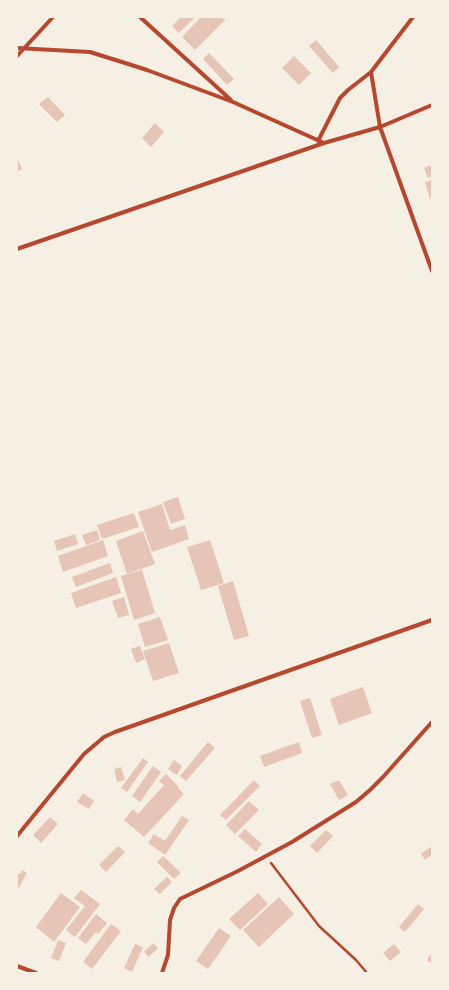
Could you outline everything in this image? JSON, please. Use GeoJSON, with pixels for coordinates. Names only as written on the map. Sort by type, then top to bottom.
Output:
{"type":"FeatureCollection","features":[{"type":"Feature","properties":{"kind":"street"},"geometry":{"type":"LineString","coordinates":[[17,56],[53,17]]}},
{"type":"Feature","properties":{"kind":"street"},"geometry":{"type":"LineString","coordinates":[[140,17],[233,102]]}},
{"type":"Feature","properties":{"kind":"street"},"geometry":{"type":"LineString","coordinates":[[318,141],[340,98],[371,72],[413,17]]}},
{"type":"Feature","properties":{"kind":"street"},"geometry":{"type":"LineString","coordinates":[[17,48],[90,52],[147,70],[233,102],[324,143]]}},
{"type":"Feature","properties":{"kind":"street"},"geometry":{"type":"LineString","coordinates":[[371,72],[380,127],[432,271]]}},
{"type":"Feature","properties":{"kind":"street"},"geometry":{"type":"LineString","coordinates":[[17,249],[324,143],[380,127],[432,105]]}},
{"type":"Feature","properties":{"kind":"street"},"geometry":{"type":"LineString","coordinates":[[17,836],[84,754],[104,737],[432,620]]}},
{"type":"Feature","properties":{"kind":"street"},"geometry":{"type":"LineString","coordinates":[[162,973],[168,955],[170,920],[174,908],[180,898],[292,842],[356,802],[383,777],[432,722]]}},
{"type":"Feature","properties":{"kind":"street"},"geometry":{"type":"LineString","coordinates":[[17,966],[36,973]]}},
{"type":"Feature","properties":{"kind":"path"},"geometry":{"type":"LineString","coordinates":[[266,856],[319,926],[356,960],[367,973]]}},
{"type":"Feature","properties":{"kind":"building"},"geometry":{"type":"Polygon","coordinates":[[[181,17],[195,17],[179,33],[172,26],[181,17]]]}},
{"type":"Feature","properties":{"kind":"building"},"geometry":{"type":"Polygon","coordinates":[[[201,17],[222,17],[225,20],[195,50],[182,37],[201,17]]]}},
{"type":"Feature","properties":{"kind":"building"},"geometry":{"type":"Polygon","coordinates":[[[316,40],[339,67],[333,73],[309,46],[316,40]]]}},
{"type":"Feature","properties":{"kind":"building"},"geometry":{"type":"Polygon","coordinates":[[[209,53],[234,79],[227,85],[203,59],[209,53]]]}},
{"type":"Feature","properties":{"kind":"building"},"geometry":{"type":"Polygon","coordinates":[[[294,56],[311,73],[299,85],[282,68],[294,56]]]}},
{"type":"Feature","properties":{"kind":"building"},"geometry":{"type":"Polygon","coordinates":[[[48,97],[65,115],[57,122],[39,104],[48,97]]]}},
{"type":"Feature","properties":{"kind":"building"},"geometry":{"type":"Polygon","coordinates":[[[155,123],[164,132],[151,147],[142,138],[155,123]]]}},
{"type":"Feature","properties":{"kind":"building"},"geometry":{"type":"Polygon","coordinates":[[[18,160],[22,169],[17,172],[17,161],[18,160]]]}},
{"type":"Feature","properties":{"kind":"building"},"geometry":{"type":"Polygon","coordinates":[[[432,165],[432,176],[428,178],[424,168],[432,165]]]}},
{"type":"Feature","properties":{"kind":"building"},"geometry":{"type":"Polygon","coordinates":[[[432,180],[432,198],[430,199],[425,182],[432,180]]]}},
{"type":"Feature","properties":{"kind":"building"},"geometry":{"type":"Polygon","coordinates":[[[178,497],[185,519],[171,524],[163,502],[178,497]]]}},
{"type":"Feature","properties":{"kind":"building"},"geometry":{"type":"Polygon","coordinates":[[[162,504],[170,530],[185,525],[189,539],[152,552],[138,512],[162,504]]]}},
{"type":"Feature","properties":{"kind":"building"},"geometry":{"type":"Polygon","coordinates":[[[134,513],[139,527],[102,539],[97,525],[134,513]]]}},
{"type":"Feature","properties":{"kind":"building"},"geometry":{"type":"Polygon","coordinates":[[[97,530],[100,540],[86,545],[82,535],[97,530]]]}},
{"type":"Feature","properties":{"kind":"building"},"geometry":{"type":"Polygon","coordinates":[[[143,531],[155,564],[127,574],[116,541],[143,531]]]}},
{"type":"Feature","properties":{"kind":"building"},"geometry":{"type":"Polygon","coordinates":[[[75,534],[78,544],[57,551],[54,541],[75,534]]]}},
{"type":"Feature","properties":{"kind":"building"},"geometry":{"type":"Polygon","coordinates":[[[103,540],[108,556],[63,572],[58,556],[103,540]]]}},
{"type":"Feature","properties":{"kind":"building"},"geometry":{"type":"Polygon","coordinates":[[[210,540],[224,583],[201,590],[187,547],[210,540]]]}},
{"type":"Feature","properties":{"kind":"building"},"geometry":{"type":"Polygon","coordinates":[[[110,563],[113,573],[76,587],[72,577],[110,563]]]}},
{"type":"Feature","properties":{"kind":"building"},"geometry":{"type":"Polygon","coordinates":[[[142,570],[155,613],[134,620],[121,576],[142,570]]]}},
{"type":"Feature","properties":{"kind":"building"},"geometry":{"type":"Polygon","coordinates":[[[116,577],[121,593],[76,608],[71,593],[116,577]]]}},
{"type":"Feature","properties":{"kind":"building"},"geometry":{"type":"Polygon","coordinates":[[[233,581],[249,636],[234,640],[218,586],[233,581]]]}},
{"type":"Feature","properties":{"kind":"building"},"geometry":{"type":"Polygon","coordinates":[[[124,597],[129,615],[118,618],[112,601],[124,597]]]}},
{"type":"Feature","properties":{"kind":"building"},"geometry":{"type":"Polygon","coordinates":[[[160,617],[168,640],[145,647],[138,624],[160,617]]]}},
{"type":"Feature","properties":{"kind":"building"},"geometry":{"type":"Polygon","coordinates":[[[169,643],[179,673],[153,681],[143,651],[169,643]]]}},
{"type":"Feature","properties":{"kind":"building"},"geometry":{"type":"Polygon","coordinates":[[[140,646],[145,659],[136,663],[131,649],[140,646]]]}},
{"type":"Feature","properties":{"kind":"building"},"geometry":{"type":"Polygon","coordinates":[[[363,687],[372,713],[339,725],[330,699],[363,687]]]}},
{"type":"Feature","properties":{"kind":"building"},"geometry":{"type":"Polygon","coordinates":[[[310,698],[322,735],[312,738],[300,701],[310,698]]]}},
{"type":"Feature","properties":{"kind":"building"},"geometry":{"type":"Polygon","coordinates":[[[208,742],[215,748],[186,781],[180,776],[208,742]]]}},
{"type":"Feature","properties":{"kind":"building"},"geometry":{"type":"Polygon","coordinates":[[[299,742],[302,753],[264,767],[260,756],[299,742]]]}},
{"type":"Feature","properties":{"kind":"building"},"geometry":{"type":"Polygon","coordinates":[[[143,758],[148,762],[127,792],[121,788],[143,758]]]}},
{"type":"Feature","properties":{"kind":"building"},"geometry":{"type":"Polygon","coordinates":[[[174,760],[182,766],[177,775],[168,769],[174,760]]]}},
{"type":"Feature","properties":{"kind":"building"},"geometry":{"type":"Polygon","coordinates":[[[153,766],[161,772],[140,802],[132,796],[153,766]]]}},
{"type":"Feature","properties":{"kind":"building"},"geometry":{"type":"Polygon","coordinates":[[[121,767],[125,780],[117,782],[114,769],[121,767]]]}},
{"type":"Feature","properties":{"kind":"building"},"geometry":{"type":"Polygon","coordinates":[[[166,774],[184,794],[144,837],[124,820],[133,809],[138,814],[164,785],[159,781],[166,774]]]}},
{"type":"Feature","properties":{"kind":"building"},"geometry":{"type":"Polygon","coordinates":[[[254,780],[260,786],[226,820],[220,815],[254,780]]]}},
{"type":"Feature","properties":{"kind":"building"},"geometry":{"type":"Polygon","coordinates":[[[339,780],[348,795],[339,800],[330,784],[339,780]]]}},
{"type":"Feature","properties":{"kind":"building"},"geometry":{"type":"Polygon","coordinates":[[[83,793],[94,801],[89,809],[77,802],[83,793]]]}},
{"type":"Feature","properties":{"kind":"building"},"geometry":{"type":"Polygon","coordinates":[[[249,801],[259,810],[235,834],[226,825],[249,801]]]}},
{"type":"Feature","properties":{"kind":"building"},"geometry":{"type":"Polygon","coordinates":[[[182,816],[189,820],[165,855],[148,843],[154,834],[165,841],[182,816]]]}},
{"type":"Feature","properties":{"kind":"building"},"geometry":{"type":"Polygon","coordinates":[[[50,817],[58,824],[41,843],[33,835],[50,817]]]}},
{"type":"Feature","properties":{"kind":"building"},"geometry":{"type":"Polygon","coordinates":[[[245,829],[262,844],[256,852],[238,836],[245,829]]]}},
{"type":"Feature","properties":{"kind":"building"},"geometry":{"type":"Polygon","coordinates":[[[326,830],[333,836],[317,853],[310,846],[326,830]]]}},
{"type":"Feature","properties":{"kind":"building"},"geometry":{"type":"Polygon","coordinates":[[[118,846],[125,852],[106,872],[99,865],[118,846]]]}},
{"type":"Feature","properties":{"kind":"building"},"geometry":{"type":"Polygon","coordinates":[[[432,846],[432,855],[425,860],[421,854],[432,846]]]}},
{"type":"Feature","properties":{"kind":"building"},"geometry":{"type":"Polygon","coordinates":[[[163,856],[181,873],[174,879],[157,862],[163,856]]]}},
{"type":"Feature","properties":{"kind":"building"},"geometry":{"type":"Polygon","coordinates":[[[22,870],[27,873],[17,891],[17,873],[20,874],[22,870]]]}},
{"type":"Feature","properties":{"kind":"building"},"geometry":{"type":"Polygon","coordinates":[[[167,877],[172,882],[160,894],[154,889],[167,877]]]}},
{"type":"Feature","properties":{"kind":"building"},"geometry":{"type":"Polygon","coordinates":[[[81,890],[100,904],[75,937],[66,930],[85,906],[74,898],[81,890]]]}},
{"type":"Feature","properties":{"kind":"building"},"geometry":{"type":"Polygon","coordinates":[[[61,893],[80,907],[54,942],[36,927],[61,893]]]}},
{"type":"Feature","properties":{"kind":"building"},"geometry":{"type":"Polygon","coordinates":[[[258,893],[268,904],[240,930],[229,919],[258,893]]]}},
{"type":"Feature","properties":{"kind":"building"},"geometry":{"type":"Polygon","coordinates":[[[279,897],[294,914],[259,947],[243,930],[279,897]]]}},
{"type":"Feature","properties":{"kind":"building"},"geometry":{"type":"Polygon","coordinates":[[[418,904],[424,909],[405,932],[399,927],[418,904]]]}},
{"type":"Feature","properties":{"kind":"building"},"geometry":{"type":"Polygon","coordinates":[[[96,914],[107,923],[98,934],[96,932],[86,944],[78,938],[96,914]]]}},
{"type":"Feature","properties":{"kind":"building"},"geometry":{"type":"Polygon","coordinates":[[[111,924],[121,931],[92,969],[83,962],[111,924]]]}},
{"type":"Feature","properties":{"kind":"building"},"geometry":{"type":"Polygon","coordinates":[[[219,928],[231,936],[208,969],[196,961],[219,928]]]}},
{"type":"Feature","properties":{"kind":"building"},"geometry":{"type":"Polygon","coordinates":[[[58,940],[66,943],[59,961],[51,958],[58,940]]]}},
{"type":"Feature","properties":{"kind":"building"},"geometry":{"type":"Polygon","coordinates":[[[154,943],[158,949],[148,957],[144,951],[154,943]]]}},
{"type":"Feature","properties":{"kind":"building"},"geometry":{"type":"Polygon","coordinates":[[[135,944],[143,947],[132,972],[124,968],[135,944]]]}},
{"type":"Feature","properties":{"kind":"building"},"geometry":{"type":"Polygon","coordinates":[[[394,944],[401,952],[390,961],[383,953],[394,944]]]}},
{"type":"Feature","properties":{"kind":"building"},"geometry":{"type":"Polygon","coordinates":[[[432,952],[432,964],[427,960],[432,952]]]}}]}
